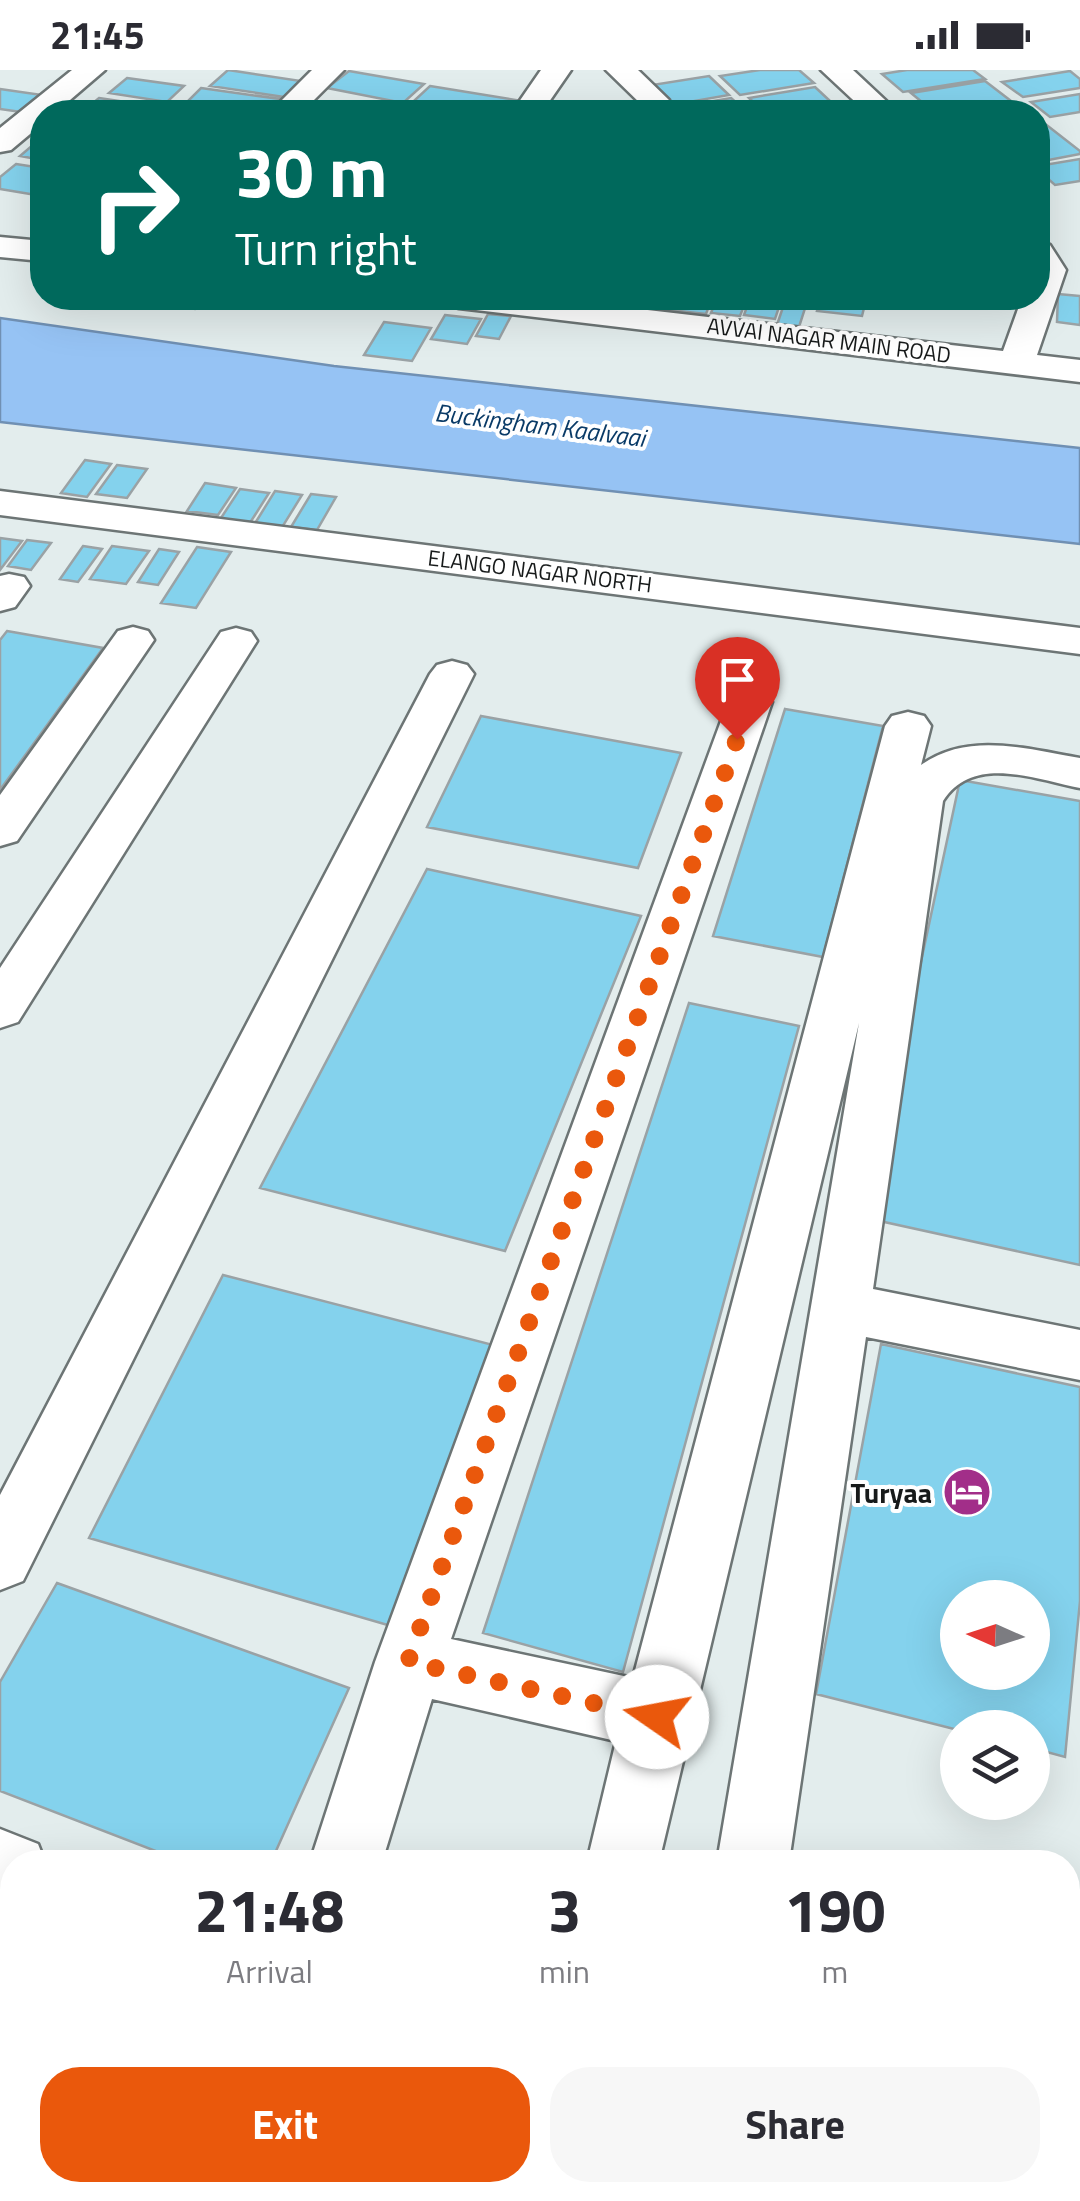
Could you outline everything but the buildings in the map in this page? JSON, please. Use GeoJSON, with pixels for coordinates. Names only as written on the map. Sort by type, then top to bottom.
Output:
{"type":"FeatureCollection","features":[{"type":"Feature","properties":{"kind":"street"},"geometry":{"type":"LineString","coordinates":[[52,100],[90,70]]}},
{"type":"Feature","properties":{"kind":"street"},"geometry":{"type":"LineString","coordinates":[[297,100],[329,70]]}},
{"type":"Feature","properties":{"kind":"street"},"geometry":{"type":"LineString","coordinates":[[536,100],[556,70]]}},
{"type":"Feature","properties":{"kind":"street"},"geometry":{"type":"LineString","coordinates":[[621,70],[654,100]]}},
{"type":"Feature","properties":{"kind":"street"},"geometry":{"type":"LineString","coordinates":[[836,70],[870,100]]}},
{"type":"Feature","properties":{"kind":"street"},"geometry":{"type":"LineString","coordinates":[[0,142],[30,118]]}},
{"type":"Feature","properties":{"kind":"street"},"geometry":{"type":"LineString","coordinates":[[0,247],[30,250]]}},
{"type":"Feature","properties":{"kind":"street","name":"AVVAI NAGAR MAIN ROAD"},"geometry":{"type":"LineString","coordinates":[[564,310],[1080,371]]}},
{"type":"Feature","properties":{"kind":"street"},"geometry":{"type":"LineString","coordinates":[[1017,362],[1035,310]]}},
{"type":"Feature","properties":{"kind":"street","name":"ELANGO NAGAR NORTH"},"geometry":{"type":"LineString","coordinates":[[0,503],[1080,641]]}},
{"type":"Feature","properties":{"kind":"street"},"geometry":{"type":"LineString","coordinates":[[0,830],[133,640]]}},
{"type":"Feature","properties":{"kind":"street"},"geometry":{"type":"LineString","coordinates":[[0,1008],[236,642]]}},
{"type":"Feature","properties":{"kind":"street"},"geometry":{"type":"LineString","coordinates":[[0,1560],[452,674]]}},
{"type":"Feature","properties":{"kind":"street"},"geometry":{"type":"LineString","coordinates":[[350,1850],[408,1662],[750,702]]}},
{"type":"Feature","properties":{"kind":"street"},"geometry":{"type":"LineString","coordinates":[[626,1850],[908,726]]}},
{"type":"Feature","properties":{"kind":"street"},"geometry":{"type":"LineString","coordinates":[[755,1850],[920,801],[939,774],[965,761],[1000,760],[1080,773]]}},
{"type":"Feature","properties":{"kind":"street"},"geometry":{"type":"LineString","coordinates":[[840,1307],[1080,1354]]}},
{"type":"Feature","properties":{"kind":"street"},"geometry":{"type":"LineString","coordinates":[[408,1662],[657,1717]]}},
{"type":"Feature","properties":{"kind":"water","name":"Buckingham Kaalvaai"},"geometry":{"type":"Polygon","coordinates":[[[0,318],[334,366],[1080,448],[1080,544],[0,422],[0,318]]]}},
{"type":"Feature","properties":{"kind":"place","name":"Turyaa"},"geometry":{"type":"Point","coordinates":[967,1492]}},
{"type":"Feature","properties":{"kind":"route"},"geometry":{"type":"LineString","coordinates":[[657,1717],[408,1662],[737,739]]}}]}
